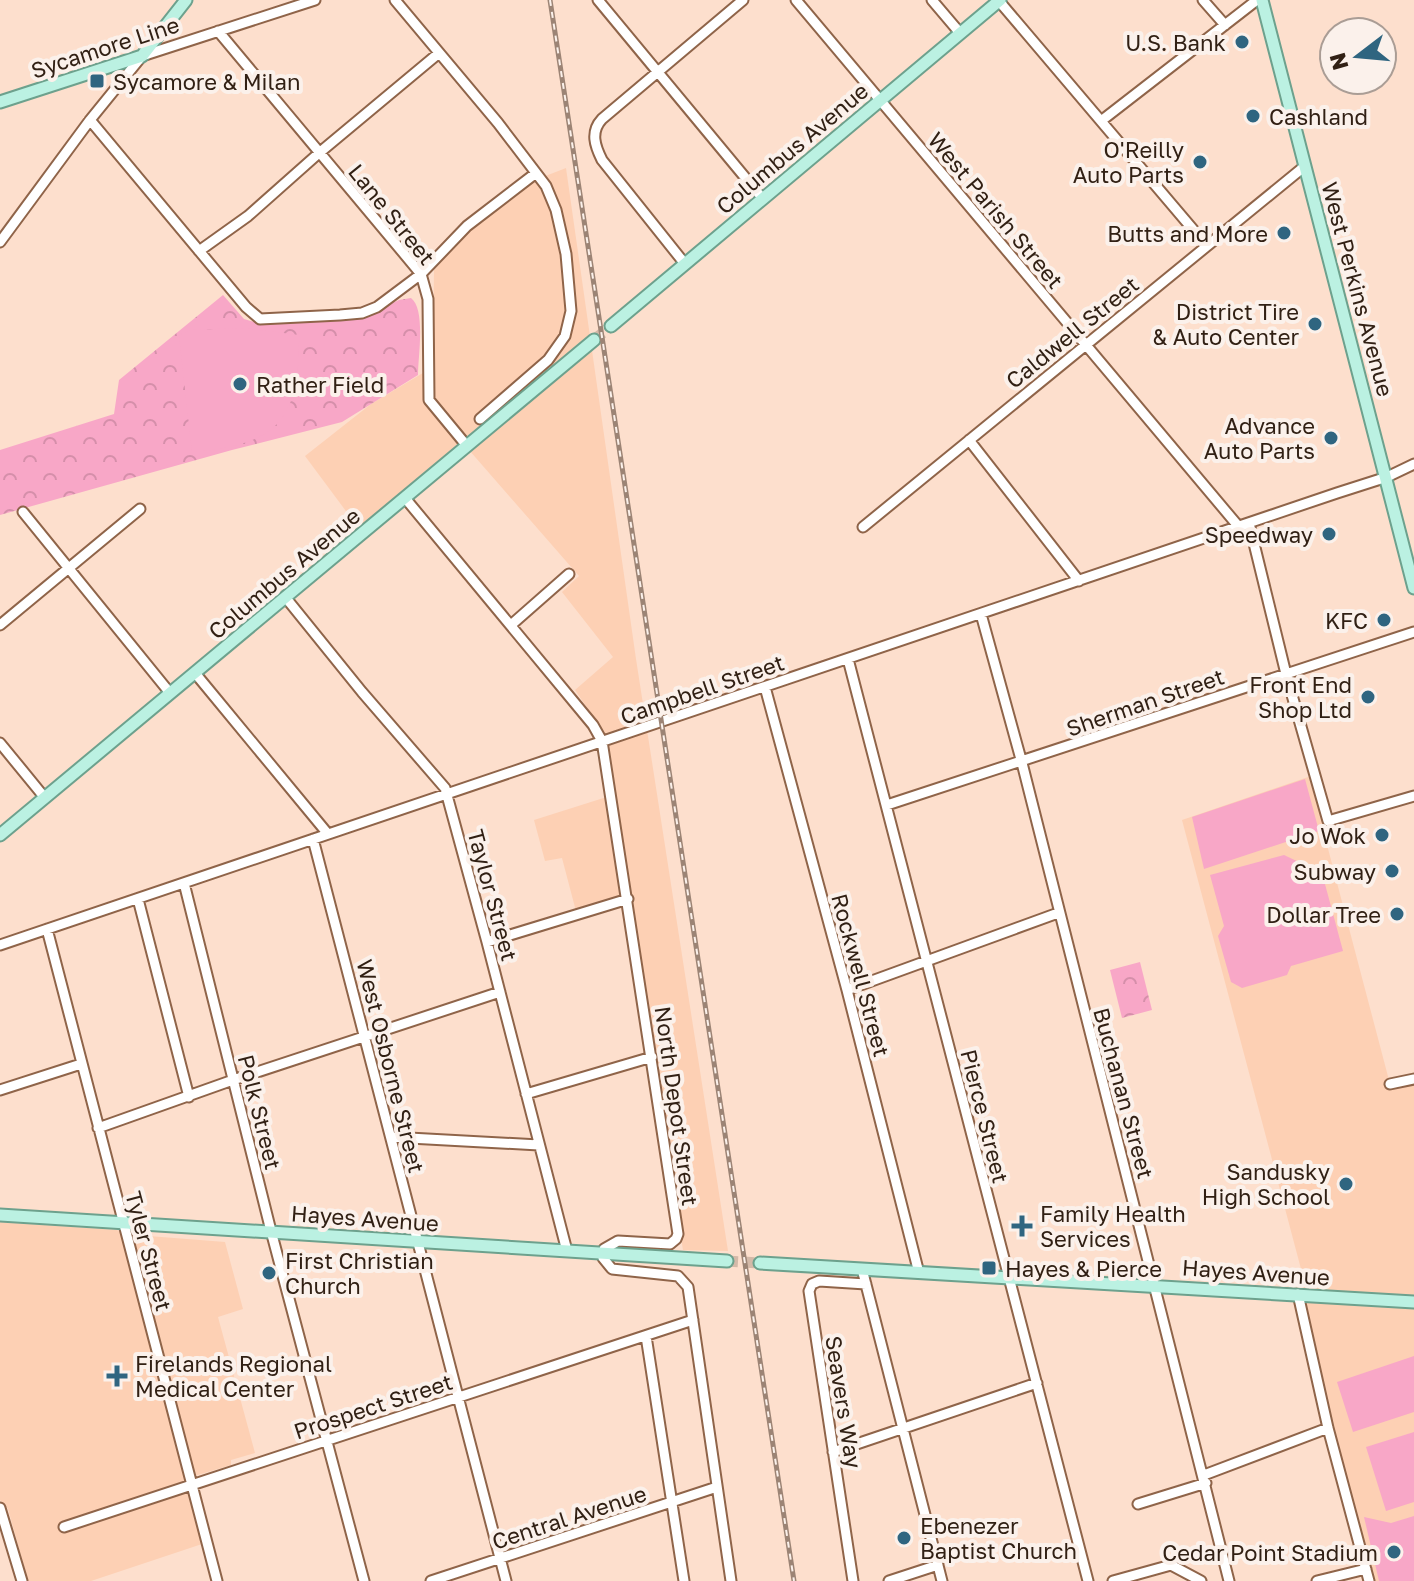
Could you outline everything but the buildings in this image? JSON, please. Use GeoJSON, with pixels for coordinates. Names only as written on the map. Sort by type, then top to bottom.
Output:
{"type":"FeatureCollection","features":[{"type":"Feature","properties":{"kind":"main road"},"geometry":{"type":"LineString","coordinates":[[142,56],[186,0]]}},
{"type":"Feature","properties":{"kind":"main road","name":"Columbus Avenue"},"geometry":{"type":"LineString","coordinates":[[611,326],[1000,0]]}},
{"type":"Feature","properties":{"kind":"main road","name":"West Perkins Avenue"},"geometry":{"type":"LineString","coordinates":[[1260,0],[1414,588]]}},
{"type":"Feature","properties":{"kind":"main road","name":"Sycamore Line"},"geometry":{"type":"LineString","coordinates":[[0,102],[142,56]]}},
{"type":"Feature","properties":{"kind":"main road","name":"Columbus Avenue"},"geometry":{"type":"LineString","coordinates":[[0,835],[594,340]]}},
{"type":"Feature","properties":{"kind":"main road","name":"Hayes Avenue"},"geometry":{"type":"LineString","coordinates":[[0,1215],[727,1261]]}},
{"type":"Feature","properties":{"kind":"main road","name":"Hayes Avenue"},"geometry":{"type":"LineString","coordinates":[[760,1263],[1414,1302]]}},
{"type":"Feature","properties":{"kind":"street","name":"Sycamore Line"},"geometry":{"type":"LineString","coordinates":[[142,56],[315,0]]}},
{"type":"Feature","properties":{"kind":"street"},"geometry":{"type":"LineString","coordinates":[[395,0],[536,173],[553,200],[563,242],[570,283],[569,325],[561,343],[548,360],[480,419]]}},
{"type":"Feature","properties":{"kind":"street"},"geometry":{"type":"LineString","coordinates":[[598,0],[763,199]]}},
{"type":"Feature","properties":{"kind":"street"},"geometry":{"type":"LineString","coordinates":[[685,264],[602,160],[594,136],[602,119],[743,0]]}},
{"type":"Feature","properties":{"kind":"street","name":"West Parish Street"},"geometry":{"type":"LineString","coordinates":[[796,0],[1086,345],[1244,525]]}},
{"type":"Feature","properties":{"kind":"street"},"geometry":{"type":"LineString","coordinates":[[932,0],[960,33]]}},
{"type":"Feature","properties":{"kind":"street"},"geometry":{"type":"LineString","coordinates":[[1000,0],[1207,246]]}},
{"type":"Feature","properties":{"kind":"street"},"geometry":{"type":"LineString","coordinates":[[1203,0],[1225,25]]}},
{"type":"Feature","properties":{"kind":"street"},"geometry":{"type":"LineString","coordinates":[[1101,121],[1260,0]]}},
{"type":"Feature","properties":{"kind":"street","name":"Lane Street"},"geometry":{"type":"LineString","coordinates":[[218,31],[421,274],[426,286],[428,307],[429,400],[467,446]]}},
{"type":"Feature","properties":{"kind":"street"},"geometry":{"type":"LineString","coordinates":[[199,251],[256,210],[439,53]]}},
{"type":"Feature","properties":{"kind":"street"},"geometry":{"type":"LineString","coordinates":[[0,242],[90,120],[142,56]]}},
{"type":"Feature","properties":{"kind":"street"},"geometry":{"type":"LineString","coordinates":[[90,120],[257,318],[340,315],[367,311],[385,303],[421,274],[467,226],[536,173]]}},
{"type":"Feature","properties":{"kind":"street","name":"Caldwell Street"},"geometry":{"type":"LineString","coordinates":[[863,527],[1305,166]]}},
{"type":"Feature","properties":{"kind":"street"},"geometry":{"type":"LineString","coordinates":[[969,440],[1079,581]]}},
{"type":"Feature","properties":{"kind":"street","name":"Campbell Street"},"geometry":{"type":"LineString","coordinates":[[0,945],[1387,477],[1414,464]]}},
{"type":"Feature","properties":{"kind":"street"},"geometry":{"type":"LineString","coordinates":[[405,498],[593,725],[602,741]]}},
{"type":"Feature","properties":{"kind":"street"},"geometry":{"type":"LineString","coordinates":[[0,625],[140,509]]}},
{"type":"Feature","properties":{"kind":"street"},"geometry":{"type":"LineString","coordinates":[[23,512],[170,693]]}},
{"type":"Feature","properties":{"kind":"street"},"geometry":{"type":"LineString","coordinates":[[1244,525],[1328,821],[1414,796]]}},
{"type":"Feature","properties":{"kind":"street"},"geometry":{"type":"LineString","coordinates":[[511,625],[569,574]]}},
{"type":"Feature","properties":{"kind":"street","name":"Taylor Street"},"geometry":{"type":"LineString","coordinates":[[286,598],[445,788],[567,1251]]}},
{"type":"Feature","properties":{"kind":"street","name":"Buchanan Street"},"geometry":{"type":"LineString","coordinates":[[981,614],[1022,763],[1229,1581]]}},
{"type":"Feature","properties":{"kind":"street","name":"Sherman Street"},"geometry":{"type":"LineString","coordinates":[[887,805],[1414,632]]}},
{"type":"Feature","properties":{"kind":"street","name":"Pierce Street"},"geometry":{"type":"LineString","coordinates":[[848,659],[1088,1581]]}},
{"type":"Feature","properties":{"kind":"street"},"geometry":{"type":"LineString","coordinates":[[195,673],[328,834]]}},
{"type":"Feature","properties":{"kind":"street","name":"Rockwell Street"},"geometry":{"type":"LineString","coordinates":[[765,687],[919,1273]]}},
{"type":"Feature","properties":{"kind":"street","name":"North Depot Street"},"geometry":{"type":"LineString","coordinates":[[602,741],[677,1237],[670,1244],[614,1242],[606,1246],[602,1254]]}},
{"type":"Feature","properties":{"kind":"street"},"geometry":{"type":"LineString","coordinates":[[0,743],[45,798]]}},
{"type":"Feature","properties":{"kind":"street","name":"West Osborne Street"},"geometry":{"type":"LineString","coordinates":[[313,839],[506,1581]]}},
{"type":"Feature","properties":{"kind":"street","name":"Polk Street"},"geometry":{"type":"LineString","coordinates":[[184,883],[271,1231],[364,1581]]}},
{"type":"Feature","properties":{"kind":"street"},"geometry":{"type":"LineString","coordinates":[[138,899],[189,1097]]}},
{"type":"Feature","properties":{"kind":"street"},"geometry":{"type":"LineString","coordinates":[[487,942],[628,899]]}},
{"type":"Feature","properties":{"kind":"street"},"geometry":{"type":"LineString","coordinates":[[847,990],[1058,913]]}},
{"type":"Feature","properties":{"kind":"street","name":"Tyler Street"},"geometry":{"type":"LineString","coordinates":[[47,929],[217,1581]]}},
{"type":"Feature","properties":{"kind":"street"},"geometry":{"type":"LineString","coordinates":[[98,1128],[500,992]]}},
{"type":"Feature","properties":{"kind":"street"},"geometry":{"type":"LineString","coordinates":[[526,1094],[652,1057]]}},
{"type":"Feature","properties":{"kind":"street"},"geometry":{"type":"LineString","coordinates":[[0,1090],[81,1064]]}},
{"type":"Feature","properties":{"kind":"street"},"geometry":{"type":"LineString","coordinates":[[1390,1084],[1414,1079]]}},
{"type":"Feature","properties":{"kind":"street"},"geometry":{"type":"LineString","coordinates":[[391,1137],[539,1145]]}},
{"type":"Feature","properties":{"kind":"street"},"geometry":{"type":"LineString","coordinates":[[602,1254],[605,1263],[612,1269],[680,1277],[688,1287],[731,1581]]}},
{"type":"Feature","properties":{"kind":"street"},"geometry":{"type":"LineString","coordinates":[[862,1269],[942,1581]]}},
{"type":"Feature","properties":{"kind":"street","name":"Seavers Way"},"geometry":{"type":"LineString","coordinates":[[853,1581],[809,1291],[812,1284],[819,1281],[866,1284]]}},
{"type":"Feature","properties":{"kind":"street"},"geometry":{"type":"LineString","coordinates":[[1298,1294],[1328,1428],[1369,1581]]}},
{"type":"Feature","properties":{"kind":"street","name":"Prospect Street"},"geometry":{"type":"LineString","coordinates":[[64,1527],[693,1320]]}},
{"type":"Feature","properties":{"kind":"street"},"geometry":{"type":"LineString","coordinates":[[646,1336],[684,1581]]}},
{"type":"Feature","properties":{"kind":"street"},"geometry":{"type":"LineString","coordinates":[[833,1452],[1037,1383]]}},
{"type":"Feature","properties":{"kind":"street"},"geometry":{"type":"LineString","coordinates":[[1138,1504],[1328,1428]]}},
{"type":"Feature","properties":{"kind":"street","name":"Central Avenue"},"geometry":{"type":"LineString","coordinates":[[431,1581],[717,1487]]}},
{"type":"Feature","properties":{"kind":"street"},"geometry":{"type":"LineString","coordinates":[[2,1510],[22,1581]]}},
{"type":"Feature","properties":{"kind":"street"},"geometry":{"type":"LineString","coordinates":[[889,1581],[938,1565]]}},
{"type":"Feature","properties":{"kind":"street"},"geometry":{"type":"LineString","coordinates":[[1113,1581],[1171,1565],[1201,1581]]}},
{"type":"Feature","properties":{"kind":"street"},"geometry":{"type":"LineString","coordinates":[[1317,1581],[1366,1569]]}},
{"type":"Feature","properties":{"kind":"shaded area"},"geometry":{"type":"Polygon","coordinates":[[[566,168],[636,659],[728,1251],[683,1250],[624,901],[577,915],[562,858],[545,861],[534,820],[613,795],[604,733],[575,690],[613,657],[562,592],[579,576],[469,450],[363,534],[305,456],[371,404],[433,367],[434,270],[461,236],[530,182],[566,168]]]}},
{"type":"Feature","properties":{"kind":"shaded area","name":"Sandusky High School"},"geometry":{"type":"Polygon","coordinates":[[[1314,775],[1328,821],[1326,841],[1390,1084],[1414,1079],[1414,1581],[1369,1581],[1298,1294],[1305,1284],[1182,820],[1314,775]]]}},
{"type":"Feature","properties":{"kind":"shaded area","name":"Firelands Regional Medical Center"},"geometry":{"type":"Polygon","coordinates":[[[0,1222],[225,1242],[243,1309],[218,1317],[255,1453],[231,1460],[231,1465],[188,1478],[205,1543],[91,1581],[28,1581],[8,1509],[0,1500],[0,1222]]]}},
{"type":"Feature","properties":{"kind":"green space"},"geometry":{"type":"Polygon","coordinates":[[[223,295],[244,319],[258,323],[365,316],[399,300],[411,298],[416,304],[420,322],[418,375],[342,422],[0,515],[0,450],[114,414],[119,380],[223,295]]]}},
{"type":"Feature","properties":{"kind":"green space","name":"Rather Field"},"geometry":{"type":"Polygon","coordinates":[[[244,328],[299,335],[295,389],[288,408],[278,423],[263,435],[245,443],[192,452],[179,335],[190,330],[244,328]]]}},
{"type":"Feature","properties":{"kind":"green space"},"geometry":{"type":"Polygon","coordinates":[[[1305,779],[1319,831],[1204,869],[1192,817],[1305,779]]]}},
{"type":"Feature","properties":{"kind":"green space"},"geometry":{"type":"Polygon","coordinates":[[[1284,855],[1322,873],[1343,951],[1291,966],[1287,975],[1242,988],[1231,982],[1218,936],[1224,926],[1210,875],[1284,855]]]}},
{"type":"Feature","properties":{"kind":"green space"},"geometry":{"type":"Polygon","coordinates":[[[1140,962],[1152,1010],[1122,1018],[1110,970],[1140,962]]]}},
{"type":"Feature","properties":{"kind":"green space"},"geometry":{"type":"Polygon","coordinates":[[[1414,1356],[1414,1412],[1353,1432],[1337,1382],[1414,1356]]]}},
{"type":"Feature","properties":{"kind":"green space"},"geometry":{"type":"Polygon","coordinates":[[[1414,1432],[1414,1502],[1386,1511],[1366,1447],[1414,1432]]]}},
{"type":"Feature","properties":{"kind":"green space","name":"Cedar Point Stadium"},"geometry":{"type":"Polygon","coordinates":[[[1414,1516],[1414,1581],[1379,1581],[1364,1517],[1391,1523],[1414,1516]]]}},
{"type":"Feature","properties":{"kind":"tunnel"},"geometry":{"type":"LineString","coordinates":[[594,340],[611,326]]}},
{"type":"Feature","properties":{"kind":"tunnel"},"geometry":{"type":"LineString","coordinates":[[727,1261],[760,1263]]}},
{"type":"Feature","properties":{"kind":"railway"},"geometry":{"type":"LineString","coordinates":[[550,0],[794,1581]]}},
{"type":"Feature","properties":{"kind":"place","name":"U.S. Bank"},"geometry":{"type":"Point","coordinates":[1242,42]}},
{"type":"Feature","properties":{"kind":"place","name":"Sycamore & Milan"},"geometry":{"type":"Point","coordinates":[97,81]}},
{"type":"Feature","properties":{"kind":"place","name":"Cashland"},"geometry":{"type":"Point","coordinates":[1253,116]}},
{"type":"Feature","properties":{"kind":"place","name":"O'Reilly Auto Parts"},"geometry":{"type":"Point","coordinates":[1200,162]}},
{"type":"Feature","properties":{"kind":"place","name":"Butts and More"},"geometry":{"type":"Point","coordinates":[1284,233]}},
{"type":"Feature","properties":{"kind":"place","name":"District Tire & Auto Center"},"geometry":{"type":"Point","coordinates":[1315,324]}},
{"type":"Feature","properties":{"kind":"place","name":"Rather Field"},"geometry":{"type":"Point","coordinates":[240,384]}},
{"type":"Feature","properties":{"kind":"place","name":"Advance Auto Parts"},"geometry":{"type":"Point","coordinates":[1331,438]}},
{"type":"Feature","properties":{"kind":"place","name":"Speedway"},"geometry":{"type":"Point","coordinates":[1329,534]}},
{"type":"Feature","properties":{"kind":"place","name":"KFC"},"geometry":{"type":"Point","coordinates":[1384,620]}},
{"type":"Feature","properties":{"kind":"place","name":"Front End Shop Ltd"},"geometry":{"type":"Point","coordinates":[1368,697]}},
{"type":"Feature","properties":{"kind":"place","name":"Jo Wok"},"geometry":{"type":"Point","coordinates":[1382,835]}},
{"type":"Feature","properties":{"kind":"place","name":"Subway"},"geometry":{"type":"Point","coordinates":[1392,871]}},
{"type":"Feature","properties":{"kind":"place","name":"Dollar Tree"},"geometry":{"type":"Point","coordinates":[1397,914]}},
{"type":"Feature","properties":{"kind":"place","name":"Sandusky High School"},"geometry":{"type":"Point","coordinates":[1346,1184]}},
{"type":"Feature","properties":{"kind":"place","name":"Family Health Services"},"geometry":{"type":"Point","coordinates":[1022,1226]}},
{"type":"Feature","properties":{"kind":"place","name":"Hayes & Pierce"},"geometry":{"type":"Point","coordinates":[989,1268]}},
{"type":"Feature","properties":{"kind":"place","name":"First Christian Church"},"geometry":{"type":"Point","coordinates":[269,1273]}},
{"type":"Feature","properties":{"kind":"place","name":"Firelands Regional Medical Center"},"geometry":{"type":"Point","coordinates":[117,1376]}},
{"type":"Feature","properties":{"kind":"place","name":"Ebenezer Baptist Church"},"geometry":{"type":"Point","coordinates":[904,1538]}},
{"type":"Feature","properties":{"kind":"place","name":"Cedar Point Stadium"},"geometry":{"type":"Point","coordinates":[1394,1552]}}]}
